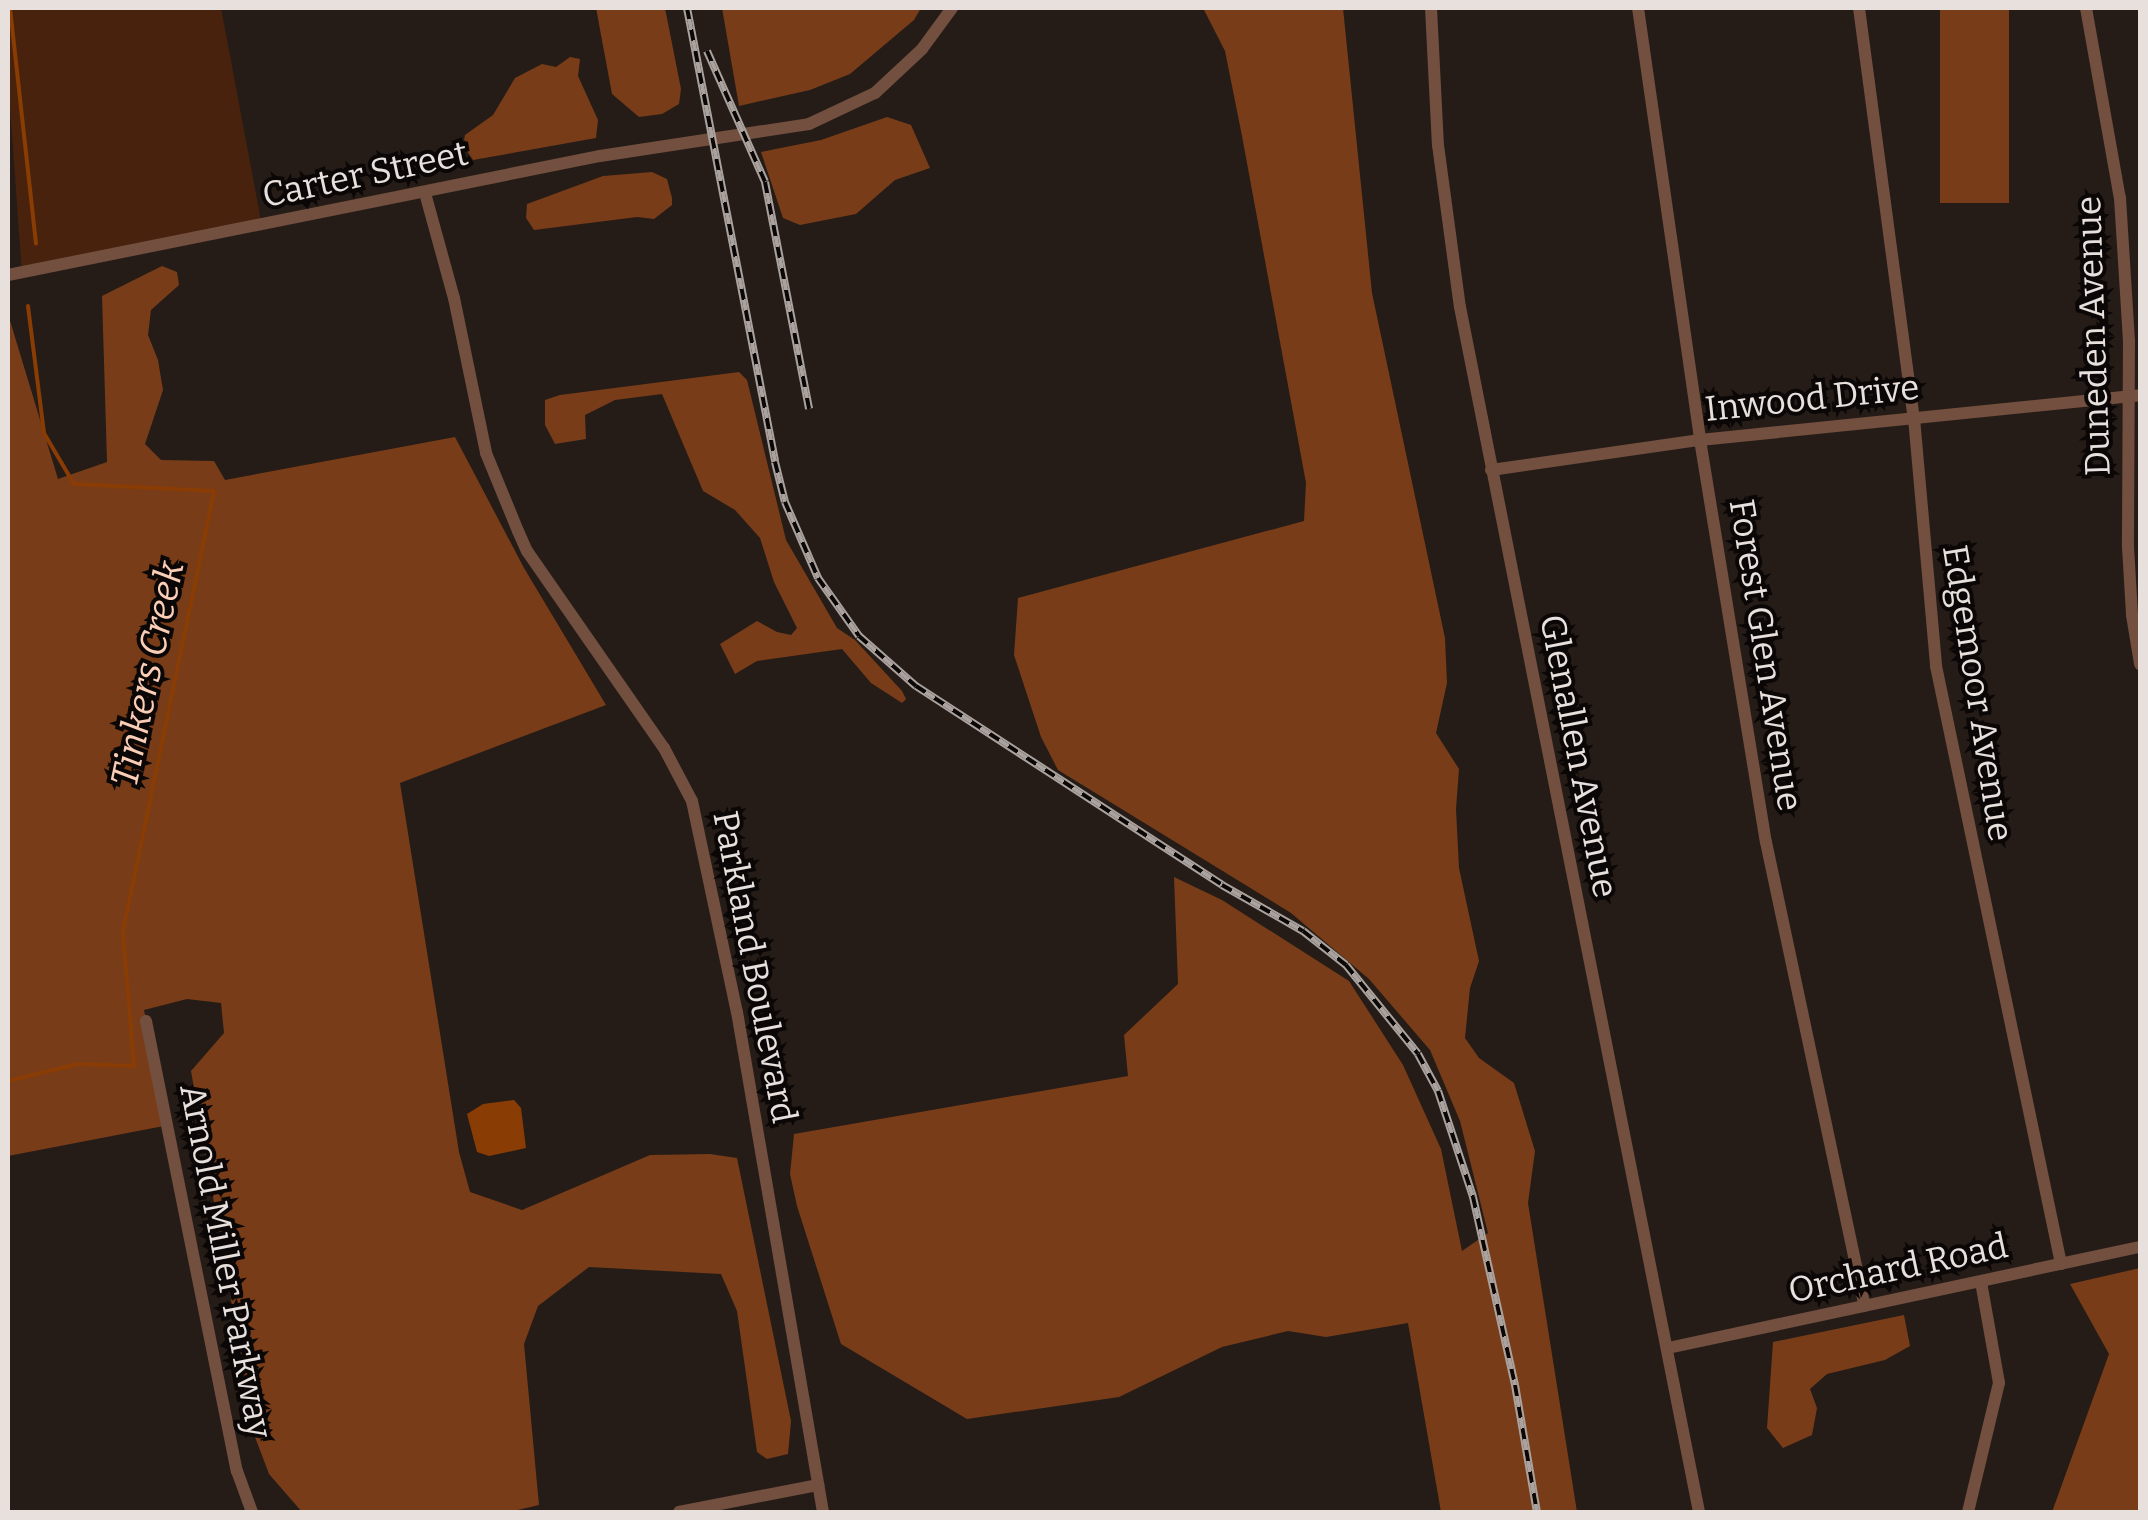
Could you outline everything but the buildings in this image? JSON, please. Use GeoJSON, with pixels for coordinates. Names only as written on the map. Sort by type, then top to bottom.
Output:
{"type":"FeatureCollection","features":[{"type":"Feature","properties":{"kind":"street","name":"Carter Street"},"geometry":{"type":"LineString","coordinates":[[8,275],[600,156],[809,124],[875,93],[922,49],[952,8]]}},
{"type":"Feature","properties":{"kind":"street","name":"Glenallen Avenue"},"geometry":{"type":"LineString","coordinates":[[1430,8],[1447,215],[1491,470],[1699,1512]]}},
{"type":"Feature","properties":{"kind":"street","name":"Forest Glen Avenue"},"geometry":{"type":"LineString","coordinates":[[1638,8],[1700,440],[1766,842],[1865,1306]]}},
{"type":"Feature","properties":{"kind":"street","name":"Edgemoor Avenue"},"geometry":{"type":"LineString","coordinates":[[1858,8],[1914,418],[1936,666],[2060,1264]]}},
{"type":"Feature","properties":{"kind":"street","name":"Duneden Avenue"},"geometry":{"type":"LineString","coordinates":[[2086,8],[2120,198],[2135,396],[2128,547],[2140,664]]}},
{"type":"Feature","properties":{"kind":"street","name":"Parkland Boulevard"},"geometry":{"type":"LineString","coordinates":[[425,193],[454,298],[486,453],[526,551],[664,748],[692,801],[737,1012],[823,1512]]}},
{"type":"Feature","properties":{"kind":"street","name":"Inwood Drive"},"geometry":{"type":"LineString","coordinates":[[1491,470],[1700,440],[2135,396]]}},
{"type":"Feature","properties":{"kind":"street","name":"Arnold Miller Parkway"},"geometry":{"type":"LineString","coordinates":[[146,1020],[237,1471],[252,1512]]}},
{"type":"Feature","properties":{"kind":"street","name":"Orchard Road"},"geometry":{"type":"LineString","coordinates":[[1668,1348],[2140,1247]]}},
{"type":"Feature","properties":{"kind":"street"},"geometry":{"type":"LineString","coordinates":[[1968,1512],[1999,1383],[1980,1282]]}},
{"type":"Feature","properties":{"kind":"street"},"geometry":{"type":"LineString","coordinates":[[678,1512],[818,1485]]}},
{"type":"Feature","properties":{"kind":"shaded area"},"geometry":{"type":"Polygon","coordinates":[[[8,8],[221,8],[262,226],[22,273],[8,80],[8,8]]]}},
{"type":"Feature","properties":{"kind":"shaded area"},"geometry":{"type":"Polygon","coordinates":[[[596,8],[665,8],[681,89],[679,104],[662,114],[639,117],[612,94],[596,8]]]}},
{"type":"Feature","properties":{"kind":"shaded area"},"geometry":{"type":"Polygon","coordinates":[[[722,8],[921,8],[914,20],[850,74],[810,90],[739,106],[722,8]]]}},
{"type":"Feature","properties":{"kind":"shaded area"},"geometry":{"type":"Polygon","coordinates":[[[1203,8],[1343,8],[1372,293],[1445,638],[1447,683],[1436,733],[1459,769],[1459,868],[1479,961],[1470,988],[1465,1038],[1479,1058],[1514,1083],[1535,1151],[1528,1203],[1577,1512],[1441,1512],[1408,1323],[1326,1337],[1288,1331],[1222,1347],[1119,1397],[967,1419],[841,1344],[797,1206],[790,1174],[794,1134],[1128,1076],[1124,1035],[1178,984],[1174,877],[1222,900],[1349,981],[1403,1065],[1441,1149],[1462,1251],[1488,1233],[1460,1121],[1430,1050],[1369,979],[1291,913],[1058,770],[1041,737],[1014,655],[1018,598],[1304,521],[1306,483],[1242,136],[1225,51],[1203,8]]]}},
{"type":"Feature","properties":{"kind":"shaded area"},"geometry":{"type":"Polygon","coordinates":[[[1940,8],[2009,8],[2009,203],[1940,203],[1940,8]]]}},
{"type":"Feature","properties":{"kind":"shaded area"},"geometry":{"type":"Polygon","coordinates":[[[570,57],[580,59],[578,76],[598,120],[596,138],[473,160],[463,145],[465,135],[493,115],[515,78],[542,64],[556,67],[570,57]]]}},
{"type":"Feature","properties":{"kind":"shaded area"},"geometry":{"type":"Polygon","coordinates":[[[887,117],[911,125],[930,168],[895,180],[856,214],[800,225],[783,218],[761,152],[821,140],[887,117]]]}},
{"type":"Feature","properties":{"kind":"shaded area"},"geometry":{"type":"Polygon","coordinates":[[[652,172],[667,179],[672,198],[672,205],[654,219],[637,217],[534,230],[526,218],[527,204],[603,176],[652,172]]]}},
{"type":"Feature","properties":{"kind":"shaded area"},"geometry":{"type":"Polygon","coordinates":[[[162,266],[177,272],[179,285],[151,310],[148,335],[158,360],[163,390],[145,444],[161,460],[214,461],[225,480],[455,437],[524,568],[606,705],[400,783],[459,1152],[470,1192],[522,1210],[650,1155],[710,1154],[737,1158],[791,1421],[788,1454],[767,1459],[757,1452],[737,1311],[721,1274],[589,1267],[538,1306],[524,1344],[539,1505],[509,1512],[302,1512],[269,1474],[255,1437],[191,1071],[224,1033],[221,1003],[187,999],[144,1010],[169,1125],[8,1156],[8,314],[58,479],[107,462],[102,296],[162,266]]]}},
{"type":"Feature","properties":{"kind":"shaded area"},"geometry":{"type":"Polygon","coordinates":[[[739,372],[747,380],[786,540],[837,628],[855,640],[902,691],[906,699],[902,703],[871,683],[842,649],[757,661],[735,674],[720,644],[757,621],[791,635],[797,628],[774,582],[760,538],[735,510],[703,491],[662,394],[615,400],[585,415],[586,439],[555,444],[545,425],[545,400],[560,395],[739,372]]]}},
{"type":"Feature","properties":{"kind":"shaded area"},"geometry":{"type":"Polygon","coordinates":[[[514,1100],[521,1108],[526,1148],[489,1156],[477,1152],[467,1114],[483,1104],[514,1100]]]}},
{"type":"Feature","properties":{"kind":"shaded area"},"geometry":{"type":"Polygon","coordinates":[[[2140,1268],[2140,1512],[2052,1512],[2109,1354],[2070,1284],[2140,1268]]]}},
{"type":"Feature","properties":{"kind":"shaded area"},"geometry":{"type":"Polygon","coordinates":[[[1904,1315],[1910,1346],[1885,1360],[1827,1374],[1810,1389],[1817,1408],[1812,1435],[1783,1448],[1767,1428],[1773,1342],[1904,1315]]]}},
{"type":"Feature","properties":{"kind":"waterway","name":"Tinkers Creek"},"geometry":{"type":"LineString","coordinates":[[10,8],[36,244]]}},
{"type":"Feature","properties":{"kind":"waterway","name":"Tinkers Creek"},"geometry":{"type":"LineString","coordinates":[[8,1081],[78,1064],[134,1066],[123,931],[214,491],[74,484],[44,433],[28,306]]}},
{"type":"Feature","properties":{"kind":"railway"},"geometry":{"type":"LineString","coordinates":[[687,8],[775,462],[785,502],[818,578],[859,636],[916,686],[1222,885],[1303,931],[1346,965],[1418,1054],[1438,1091],[1473,1197],[1515,1385],[1537,1512]]}},
{"type":"Feature","properties":{"kind":"railway"},"geometry":{"type":"LineString","coordinates":[[707,51],[765,182],[809,409]]}}]}
